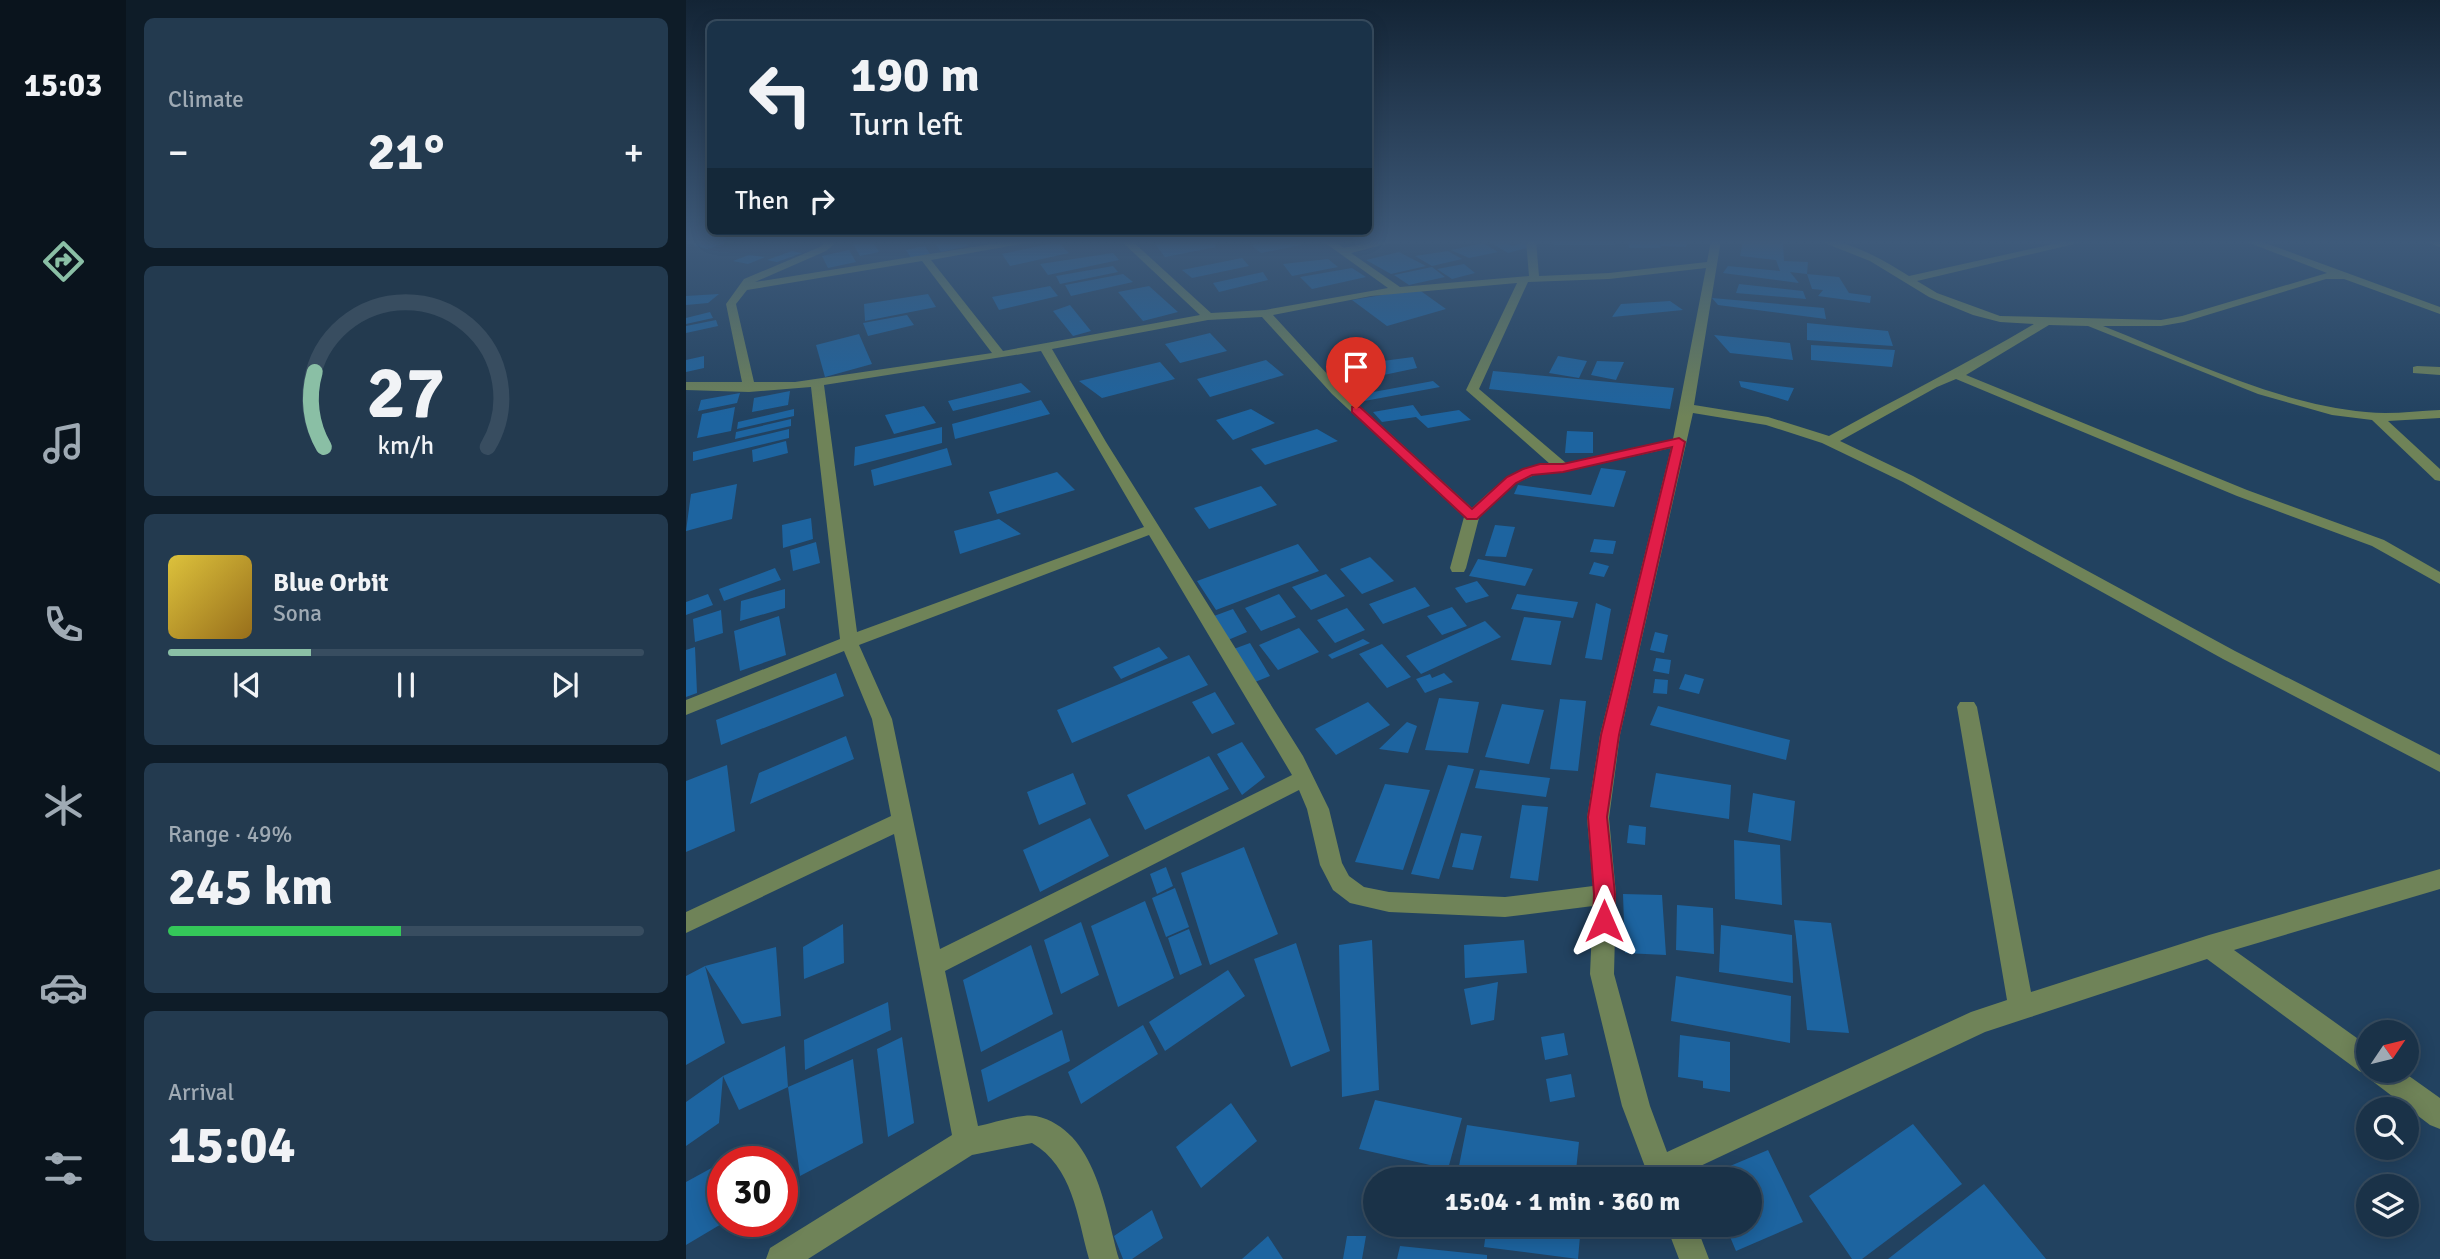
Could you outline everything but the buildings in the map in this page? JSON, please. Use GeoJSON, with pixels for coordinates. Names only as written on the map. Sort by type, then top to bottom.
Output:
{"type":"FeatureCollection","features":[{"type":"Feature","properties":{"kind":"street"},"geometry":{"type":"LineString","coordinates":[[735,299],[730,310],[740,336],[749,388]]}},
{"type":"Feature","properties":{"kind":"street"},"geometry":{"type":"LineString","coordinates":[[956,299],[1000,355]]}},
{"type":"Feature","properties":{"kind":"street"},"geometry":{"type":"LineString","coordinates":[[1188,299],[1208,317]]}},
{"type":"Feature","properties":{"kind":"street"},"geometry":{"type":"LineString","coordinates":[[686,386],[749,388],[817,382],[1045,348],[1208,317],[1265,313],[1348,299]]}},
{"type":"Feature","properties":{"kind":"street"},"geometry":{"type":"LineString","coordinates":[[1518,299],[1474,381],[1472,390],[1563,468]]}},
{"type":"Feature","properties":{"kind":"street"},"geometry":{"type":"LineString","coordinates":[[1659,1167],[1636,1106],[1602,974],[1605,894],[1598,817],[1610,735],[1687,408],[1706,299]]}},
{"type":"Feature","properties":{"kind":"street"},"geometry":{"type":"LineString","coordinates":[[1941,299],[2000,319],[2084,323],[2161,323],[2243,299]]}},
{"type":"Feature","properties":{"kind":"street"},"geometry":{"type":"LineString","coordinates":[[2407,299],[2440,311]]}},
{"type":"Feature","properties":{"kind":"street"},"geometry":{"type":"LineString","coordinates":[[1265,313],[1336,391],[1472,516]]}},
{"type":"Feature","properties":{"kind":"street"},"geometry":{"type":"LineString","coordinates":[[1830,441],[1933,384],[1956,375],[2046,322]]}},
{"type":"Feature","properties":{"kind":"street"},"geometry":{"type":"LineString","coordinates":[[2084,323],[2292,400],[2375,416],[2440,414]]}},
{"type":"Feature","properties":{"kind":"street"},"geometry":{"type":"LineString","coordinates":[[1045,348],[1305,778],[1318,809],[1331,865],[1341,883],[1358,895],[1389,902],[1505,907],[1605,894]]}},
{"type":"Feature","properties":{"kind":"street"},"geometry":{"type":"LineString","coordinates":[[2417,370],[2440,371]]}},
{"type":"Feature","properties":{"kind":"street"},"geometry":{"type":"LineString","coordinates":[[1956,375],[2242,493],[2378,543],[2440,579]]}},
{"type":"Feature","properties":{"kind":"street"},"geometry":{"type":"LineString","coordinates":[[817,382],[849,642],[882,719],[967,1142]]}},
{"type":"Feature","properties":{"kind":"street"},"geometry":{"type":"LineString","coordinates":[[1687,408],[1768,421],[1830,441],[1908,479],[2229,655],[2440,764]]}},
{"type":"Feature","properties":{"kind":"street"},"geometry":{"type":"LineString","coordinates":[[2375,416],[2440,477]]}},
{"type":"Feature","properties":{"kind":"street"},"geometry":{"type":"LineString","coordinates":[[1458,568],[1472,516],[1511,480],[1540,468],[1563,468],[1679,442]]}},
{"type":"Feature","properties":{"kind":"street"},"geometry":{"type":"LineString","coordinates":[[686,708],[849,642],[1153,529]]}},
{"type":"Feature","properties":{"kind":"street"},"geometry":{"type":"LineString","coordinates":[[1967,707],[2021,1008]]}},
{"type":"Feature","properties":{"kind":"street"},"geometry":{"type":"LineString","coordinates":[[932,965],[1305,778]]}},
{"type":"Feature","properties":{"kind":"street"},"geometry":{"type":"LineString","coordinates":[[686,923],[903,820]]}},
{"type":"Feature","properties":{"kind":"street"},"geometry":{"type":"LineString","coordinates":[[1679,1167],[1980,1021],[2209,946],[2440,878]]}},
{"type":"Feature","properties":{"kind":"street"},"geometry":{"type":"LineString","coordinates":[[2209,946],[2356,1053]]}},
{"type":"Feature","properties":{"kind":"street"},"geometry":{"type":"LineString","coordinates":[[2396,1083],[2440,1115]]}},
{"type":"Feature","properties":{"kind":"street"},"geometry":{"type":"LineString","coordinates":[[781,1259],[967,1142],[1034,1129],[1059,1143],[1080,1173],[1104,1259]]}},
{"type":"Feature","properties":{"kind":"street"},"geometry":{"type":"LineString","coordinates":[[1686,1237],[1694,1259]]}},
{"type":"Feature","properties":{"kind":"route"},"geometry":{"type":"LineString","coordinates":[[1356,409],[1472,516],[1511,480],[1527,472],[1540,468],[1563,468],[1679,442],[1610,735],[1598,817],[1605,894],[1604,921]]}}]}
